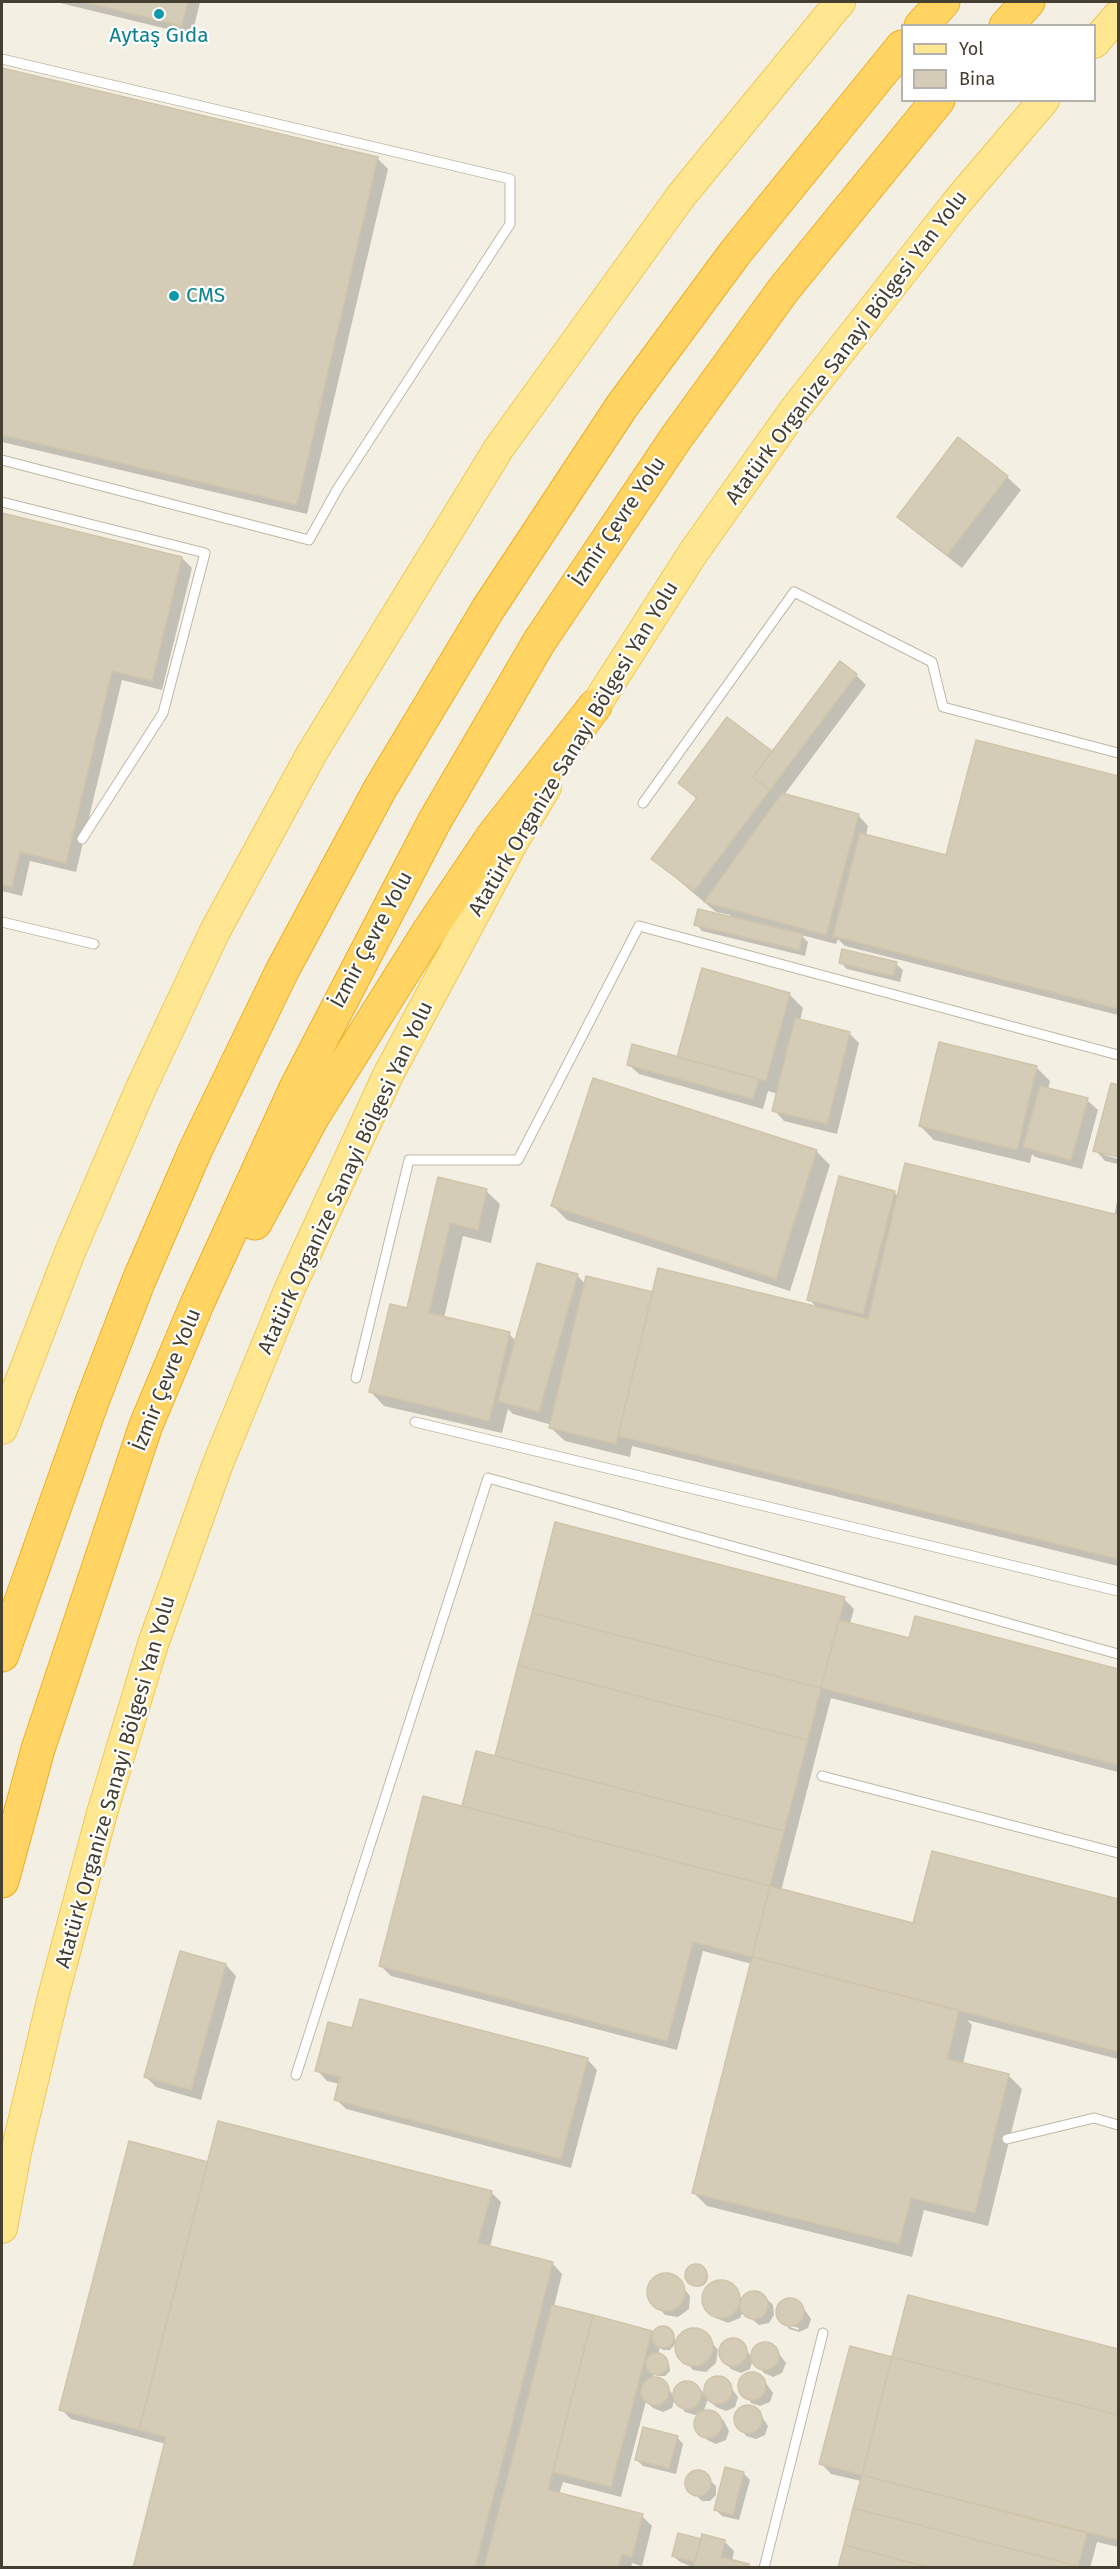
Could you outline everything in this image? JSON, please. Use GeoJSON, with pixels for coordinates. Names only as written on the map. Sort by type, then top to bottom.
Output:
{"type":"FeatureCollection","features":[{"type":"Feature","properties":{"kind":"highway"},"geometry":{"type":"LineString","coordinates":[[923,24],[943,2]]}},
{"type":"Feature","properties":{"kind":"highway"},"geometry":{"type":"LineString","coordinates":[[1008,24],[1028,2]]}},
{"type":"Feature","properties":{"kind":"highway"},"geometry":{"type":"LineString","coordinates":[[2,1655],[93,1399],[143,1269],[195,1150],[282,971],[380,789],[488,609],[622,406],[735,253],[901,49]]}},
{"type":"Feature","properties":{"kind":"highway","name":"İzmir Çevre Yolu"},"geometry":{"type":"LineString","coordinates":[[2,1881],[41,1739],[146,1425],[211,1272],[296,1088],[434,822],[539,642],[676,438],[784,289],[936,102]]}},
{"type":"Feature","properties":{"kind":"highway"},"geometry":{"type":"LineString","coordinates":[[146,1425],[313,1116],[429,931],[493,836],[595,706]]}},
{"type":"Feature","properties":{"kind":"main road"},"geometry":{"type":"LineString","coordinates":[[2,1429],[70,1252],[141,1088],[215,931],[312,753],[499,448],[681,196],[840,2]]}},
{"type":"Feature","properties":{"kind":"main road"},"geometry":{"type":"LineString","coordinates":[[1096,42],[1119,16]]}},
{"type":"Feature","properties":{"kind":"main road"},"geometry":{"type":"LineString","coordinates":[[1096,52],[1119,32]]}},
{"type":"Feature","properties":{"kind":"main road","name":"Atatürk Organize Sanayi Bölgesi Yan Yolu"},"geometry":{"type":"LineString","coordinates":[[2,2228],[16,2152],[45,2030],[102,1813],[153,1644],[217,1466],[290,1288],[388,1075],[513,842],[595,706],[693,553],[795,409],[957,202],[1042,102]]}},
{"type":"Feature","properties":{"kind":"lane"},"geometry":{"type":"LineString","coordinates":[[2,59],[510,179],[510,225],[338,488],[309,540],[2,460]]}},
{"type":"Feature","properties":{"kind":"lane"},"geometry":{"type":"LineString","coordinates":[[2,502],[205,553],[163,712],[82,839]]}},
{"type":"Feature","properties":{"kind":"lane"},"geometry":{"type":"LineString","coordinates":[[643,803],[794,592],[932,662],[944,707],[1119,753]]}},
{"type":"Feature","properties":{"kind":"lane"},"geometry":{"type":"LineString","coordinates":[[2,922],[94,944]]}},
{"type":"Feature","properties":{"kind":"lane"},"geometry":{"type":"LineString","coordinates":[[356,1378],[409,1160],[518,1160],[639,926],[1119,1055]]}},
{"type":"Feature","properties":{"kind":"lane"},"geometry":{"type":"LineString","coordinates":[[415,1422],[1119,1591]]}},
{"type":"Feature","properties":{"kind":"lane"},"geometry":{"type":"LineString","coordinates":[[296,2075],[488,1478],[1119,1654]]}},
{"type":"Feature","properties":{"kind":"lane"},"geometry":{"type":"LineString","coordinates":[[822,1776],[1119,1853]]}},
{"type":"Feature","properties":{"kind":"lane"},"geometry":{"type":"LineString","coordinates":[[1007,2139],[1094,2118],[1119,2125]]}},
{"type":"Feature","properties":{"kind":"lane"},"geometry":{"type":"LineString","coordinates":[[764,2568],[823,2333]]}},
{"type":"Feature","properties":{"kind":"building","name":"Aytaş Gıda"},"geometry":{"type":"Polygon","coordinates":[[[84,2],[188,2],[182,26],[84,2]]]}},
{"type":"Feature","properties":{"kind":"building","name":"CMS"},"geometry":{"type":"Polygon","coordinates":[[[2,68],[378,157],[297,505],[2,435],[2,68]]]}},
{"type":"Feature","properties":{"kind":"building"},"geometry":{"type":"Polygon","coordinates":[[[958,437],[1008,476],[947,555],[897,517],[958,437]]]}},
{"type":"Feature","properties":{"kind":"building"},"geometry":{"type":"Polygon","coordinates":[[[2,513],[182,557],[152,681],[112,671],[66,863],[20,852],[12,887],[2,884],[2,513]]]}},
{"type":"Feature","properties":{"kind":"building"},"geometry":{"type":"Polygon","coordinates":[[[840,661],[857,674],[770,790],[753,777],[840,661]]]}},
{"type":"Feature","properties":{"kind":"building"},"geometry":{"type":"Polygon","coordinates":[[[727,717],[772,751],[753,777],[770,790],[694,891],[651,859],[697,798],[678,783],[727,717]]]}},
{"type":"Feature","properties":{"kind":"building"},"geometry":{"type":"Polygon","coordinates":[[[976,740],[1118,776],[1118,1009],[833,936],[860,833],[946,855],[976,740]]]}},
{"type":"Feature","properties":{"kind":"building"},"geometry":{"type":"Polygon","coordinates":[[[782,793],[859,814],[826,935],[704,902],[782,793]]]}},
{"type":"Feature","properties":{"kind":"building"},"geometry":{"type":"Polygon","coordinates":[[[698,909],[803,934],[799,950],[694,925],[698,909]]]}},
{"type":"Feature","properties":{"kind":"building"},"geometry":{"type":"Polygon","coordinates":[[[842,949],[897,962],[893,976],[839,963],[842,949]]]}},
{"type":"Feature","properties":{"kind":"building"},"geometry":{"type":"Polygon","coordinates":[[[702,968],[790,993],[766,1081],[677,1057],[702,968]]]}},
{"type":"Feature","properties":{"kind":"building"},"geometry":{"type":"Polygon","coordinates":[[[795,1018],[850,1032],[827,1124],[772,1111],[795,1018]]]}},
{"type":"Feature","properties":{"kind":"building"},"geometry":{"type":"Polygon","coordinates":[[[939,1042],[1037,1066],[1017,1150],[919,1126],[939,1042]]]}},
{"type":"Feature","properties":{"kind":"building"},"geometry":{"type":"Polygon","coordinates":[[[632,1044],[759,1079],[753,1099],[627,1065],[632,1044]]]}},
{"type":"Feature","properties":{"kind":"building"},"geometry":{"type":"Polygon","coordinates":[[[593,1078],[817,1150],[776,1279],[551,1206],[593,1078]]]}},
{"type":"Feature","properties":{"kind":"building"},"geometry":{"type":"Polygon","coordinates":[[[1111,1083],[1118,1085],[1118,1157],[1093,1151],[1111,1083]]]}},
{"type":"Feature","properties":{"kind":"building"},"geometry":{"type":"Polygon","coordinates":[[[1040,1086],[1088,1098],[1071,1160],[1023,1147],[1040,1086]]]}},
{"type":"Feature","properties":{"kind":"building"},"geometry":{"type":"Polygon","coordinates":[[[905,1163],[1118,1215],[1118,1559],[618,1436],[658,1268],[868,1319],[905,1163]]]}},
{"type":"Feature","properties":{"kind":"building"},"geometry":{"type":"Polygon","coordinates":[[[839,1176],[895,1191],[863,1314],[807,1300],[839,1176]]]}},
{"type":"Feature","properties":{"kind":"building"},"geometry":{"type":"Polygon","coordinates":[[[438,1177],[487,1189],[478,1230],[450,1223],[429,1313],[510,1332],[489,1421],[369,1392],[390,1304],[407,1308],[438,1177]]]}},
{"type":"Feature","properties":{"kind":"building"},"geometry":{"type":"Polygon","coordinates":[[[537,1263],[578,1274],[539,1412],[498,1401],[537,1263]]]}},
{"type":"Feature","properties":{"kind":"building"},"geometry":{"type":"Polygon","coordinates":[[[586,1276],[653,1292],[616,1444],[549,1428],[586,1276]]]}},
{"type":"Feature","properties":{"kind":"building"},"geometry":{"type":"Polygon","coordinates":[[[555,1522],[845,1597],[821,1688],[532,1613],[555,1522]]]}},
{"type":"Feature","properties":{"kind":"building"},"geometry":{"type":"Polygon","coordinates":[[[532,1613],[821,1688],[808,1740],[518,1665],[532,1613]]]}},
{"type":"Feature","properties":{"kind":"building"},"geometry":{"type":"Polygon","coordinates":[[[915,1616],[1118,1669],[1118,1765],[821,1688],[839,1620],[909,1638],[915,1616]]]}},
{"type":"Feature","properties":{"kind":"building"},"geometry":{"type":"Polygon","coordinates":[[[518,1665],[808,1740],[784,1831],[495,1756],[518,1665]]]}},
{"type":"Feature","properties":{"kind":"building"},"geometry":{"type":"Polygon","coordinates":[[[476,1751],[784,1831],[770,1886],[462,1806],[476,1751]]]}},
{"type":"Feature","properties":{"kind":"building"},"geometry":{"type":"Polygon","coordinates":[[[423,1796],[770,1886],[752,1957],[693,1942],[667,2041],[379,1966],[423,1796]]]}},
{"type":"Feature","properties":{"kind":"building"},"geometry":{"type":"Polygon","coordinates":[[[932,1851],[1118,1899],[1118,2052],[752,1957],[770,1886],[913,1923],[932,1851]]]}},
{"type":"Feature","properties":{"kind":"building"},"geometry":{"type":"Polygon","coordinates":[[[180,1951],[226,1964],[191,2090],[144,2077],[180,1951]]]}},
{"type":"Feature","properties":{"kind":"building"},"geometry":{"type":"Polygon","coordinates":[[[752,1957],[959,2010],[947,2059],[1009,2074],[975,2213],[911,2198],[899,2244],[692,2193],[752,1957]]]}},
{"type":"Feature","properties":{"kind":"building"},"geometry":{"type":"Polygon","coordinates":[[[360,1999],[588,2058],[561,2159],[334,2100],[340,2077],[315,2071],[328,2022],[352,2028],[360,1999]]]}},
{"type":"Feature","properties":{"kind":"building"},"geometry":{"type":"Polygon","coordinates":[[[218,2121],[492,2191],[478,2243],[553,2262],[475,2568],[133,2568],[166,2437],[139,2430],[218,2121]]]}},
{"type":"Feature","properties":{"kind":"building"},"geometry":{"type":"Polygon","coordinates":[[[129,2141],[208,2162],[139,2430],[59,2410],[129,2141]]]}},
{"type":"Feature","properties":{"kind":"building"},"geometry":{"type":"Polygon","coordinates":[[[696,2264],[704,2267],[707,2275],[704,2283],[696,2286],[688,2283],[685,2275],[688,2267],[696,2264]]]}},
{"type":"Feature","properties":{"kind":"building"},"geometry":{"type":"Polygon","coordinates":[[[666,2273],[679,2279],[685,2292],[679,2305],[666,2311],[653,2305],[647,2292],[653,2279],[666,2273]]]}},
{"type":"Feature","properties":{"kind":"building"},"geometry":{"type":"Polygon","coordinates":[[[721,2280],[734,2286],[740,2299],[734,2312],[721,2318],[708,2312],[702,2299],[708,2286],[721,2280]]]}},
{"type":"Feature","properties":{"kind":"building"},"geometry":{"type":"Polygon","coordinates":[[[754,2291],[764,2295],[768,2305],[764,2315],[754,2319],[744,2315],[740,2305],[744,2295],[754,2291]]]}},
{"type":"Feature","properties":{"kind":"building"},"geometry":{"type":"Polygon","coordinates":[[[908,2295],[1118,2349],[1118,2415],[892,2357],[908,2295]]]}},
{"type":"Feature","properties":{"kind":"building"},"geometry":{"type":"Polygon","coordinates":[[[790,2298],[800,2302],[804,2312],[800,2322],[790,2326],[780,2322],[776,2312],[780,2302],[790,2298]]]}},
{"type":"Feature","properties":{"kind":"building"},"geometry":{"type":"Polygon","coordinates":[[[552,2305],[593,2315],[548,2490],[643,2514],[632,2557],[622,2554],[618,2568],[484,2568],[552,2305]]]}},
{"type":"Feature","properties":{"kind":"building"},"geometry":{"type":"Polygon","coordinates":[[[593,2315],[652,2331],[611,2487],[553,2472],[593,2315]]]}},
{"type":"Feature","properties":{"kind":"building"},"geometry":{"type":"Polygon","coordinates":[[[663,2326],[671,2329],[674,2337],[671,2345],[663,2348],[655,2345],[652,2337],[655,2329],[663,2326]]]}},
{"type":"Feature","properties":{"kind":"building"},"geometry":{"type":"Polygon","coordinates":[[[694,2328],[707,2334],[713,2347],[707,2360],[694,2366],[681,2360],[675,2347],[681,2334],[694,2328]]]}},
{"type":"Feature","properties":{"kind":"building"},"geometry":{"type":"Polygon","coordinates":[[[733,2338],[743,2342],[747,2352],[743,2362],[733,2366],[723,2362],[719,2352],[723,2342],[733,2338]]]}},
{"type":"Feature","properties":{"kind":"building"},"geometry":{"type":"Polygon","coordinates":[[[765,2342],[775,2346],[779,2356],[775,2366],[765,2370],[755,2366],[751,2356],[755,2346],[765,2342]]]}},
{"type":"Feature","properties":{"kind":"building"},"geometry":{"type":"Polygon","coordinates":[[[850,2346],[892,2357],[862,2475],[819,2464],[850,2346]]]}},
{"type":"Feature","properties":{"kind":"building"},"geometry":{"type":"Polygon","coordinates":[[[657,2353],[665,2356],[668,2364],[665,2372],[657,2375],[649,2372],[646,2364],[649,2356],[657,2353]]]}},
{"type":"Feature","properties":{"kind":"building"},"geometry":{"type":"Polygon","coordinates":[[[892,2357],[1118,2415],[1118,2540],[862,2475],[892,2357]]]}},
{"type":"Feature","properties":{"kind":"building"},"geometry":{"type":"Polygon","coordinates":[[[752,2372],[762,2376],[766,2386],[762,2396],[752,2400],[742,2396],[738,2386],[742,2376],[752,2372]]]}},
{"type":"Feature","properties":{"kind":"building"},"geometry":{"type":"Polygon","coordinates":[[[718,2376],[728,2380],[732,2390],[728,2400],[718,2404],[708,2400],[704,2390],[708,2380],[718,2376]]]}},
{"type":"Feature","properties":{"kind":"building"},"geometry":{"type":"Polygon","coordinates":[[[655,2377],[665,2381],[669,2391],[665,2401],[655,2405],[645,2401],[641,2391],[645,2381],[655,2377]]]}},
{"type":"Feature","properties":{"kind":"building"},"geometry":{"type":"Polygon","coordinates":[[[687,2381],[697,2385],[701,2395],[697,2405],[687,2409],[677,2405],[673,2395],[677,2385],[687,2381]]]}},
{"type":"Feature","properties":{"kind":"building"},"geometry":{"type":"Polygon","coordinates":[[[748,2405],[758,2409],[762,2419],[758,2429],[748,2433],[738,2429],[734,2419],[738,2409],[748,2405]]]}},
{"type":"Feature","properties":{"kind":"building"},"geometry":{"type":"Polygon","coordinates":[[[708,2410],[718,2414],[722,2424],[718,2434],[708,2438],[698,2434],[694,2424],[698,2414],[708,2410]]]}},
{"type":"Feature","properties":{"kind":"building"},"geometry":{"type":"Polygon","coordinates":[[[643,2427],[678,2436],[669,2468],[635,2460],[643,2427]]]}},
{"type":"Feature","properties":{"kind":"building"},"geometry":{"type":"Polygon","coordinates":[[[725,2467],[744,2472],[733,2515],[714,2510],[725,2467]]]}},
{"type":"Feature","properties":{"kind":"building"},"geometry":{"type":"Polygon","coordinates":[[[698,2470],[707,2474],[711,2483],[707,2492],[698,2496],[689,2492],[685,2483],[689,2474],[698,2470]]]}},
{"type":"Feature","properties":{"kind":"building"},"geometry":{"type":"Polygon","coordinates":[[[862,2475],[1087,2533],[1078,2566],[853,2508],[862,2475]]]}},
{"type":"Feature","properties":{"kind":"building"},"geometry":{"type":"Polygon","coordinates":[[[853,2508],[1084,2568],[931,2568],[844,2545],[853,2508]]]}},
{"type":"Feature","properties":{"kind":"building"},"geometry":{"type":"Polygon","coordinates":[[[678,2533],[701,2539],[695,2562],[672,2556],[678,2533]]]}},
{"type":"Feature","properties":{"kind":"building"},"geometry":{"type":"Polygon","coordinates":[[[702,2534],[725,2540],[721,2557],[749,2564],[748,2568],[693,2568],[702,2534]]]}},
{"type":"Feature","properties":{"kind":"building"},"geometry":{"type":"Polygon","coordinates":[[[844,2545],[931,2568],[838,2568],[844,2545]]]}},
{"type":"Feature","properties":{"kind":"place","name":"Aytaş Gıda"},"geometry":{"type":"Point","coordinates":[159,14]}},
{"type":"Feature","properties":{"kind":"place","name":"CMS"},"geometry":{"type":"Point","coordinates":[174,296]}}]}
